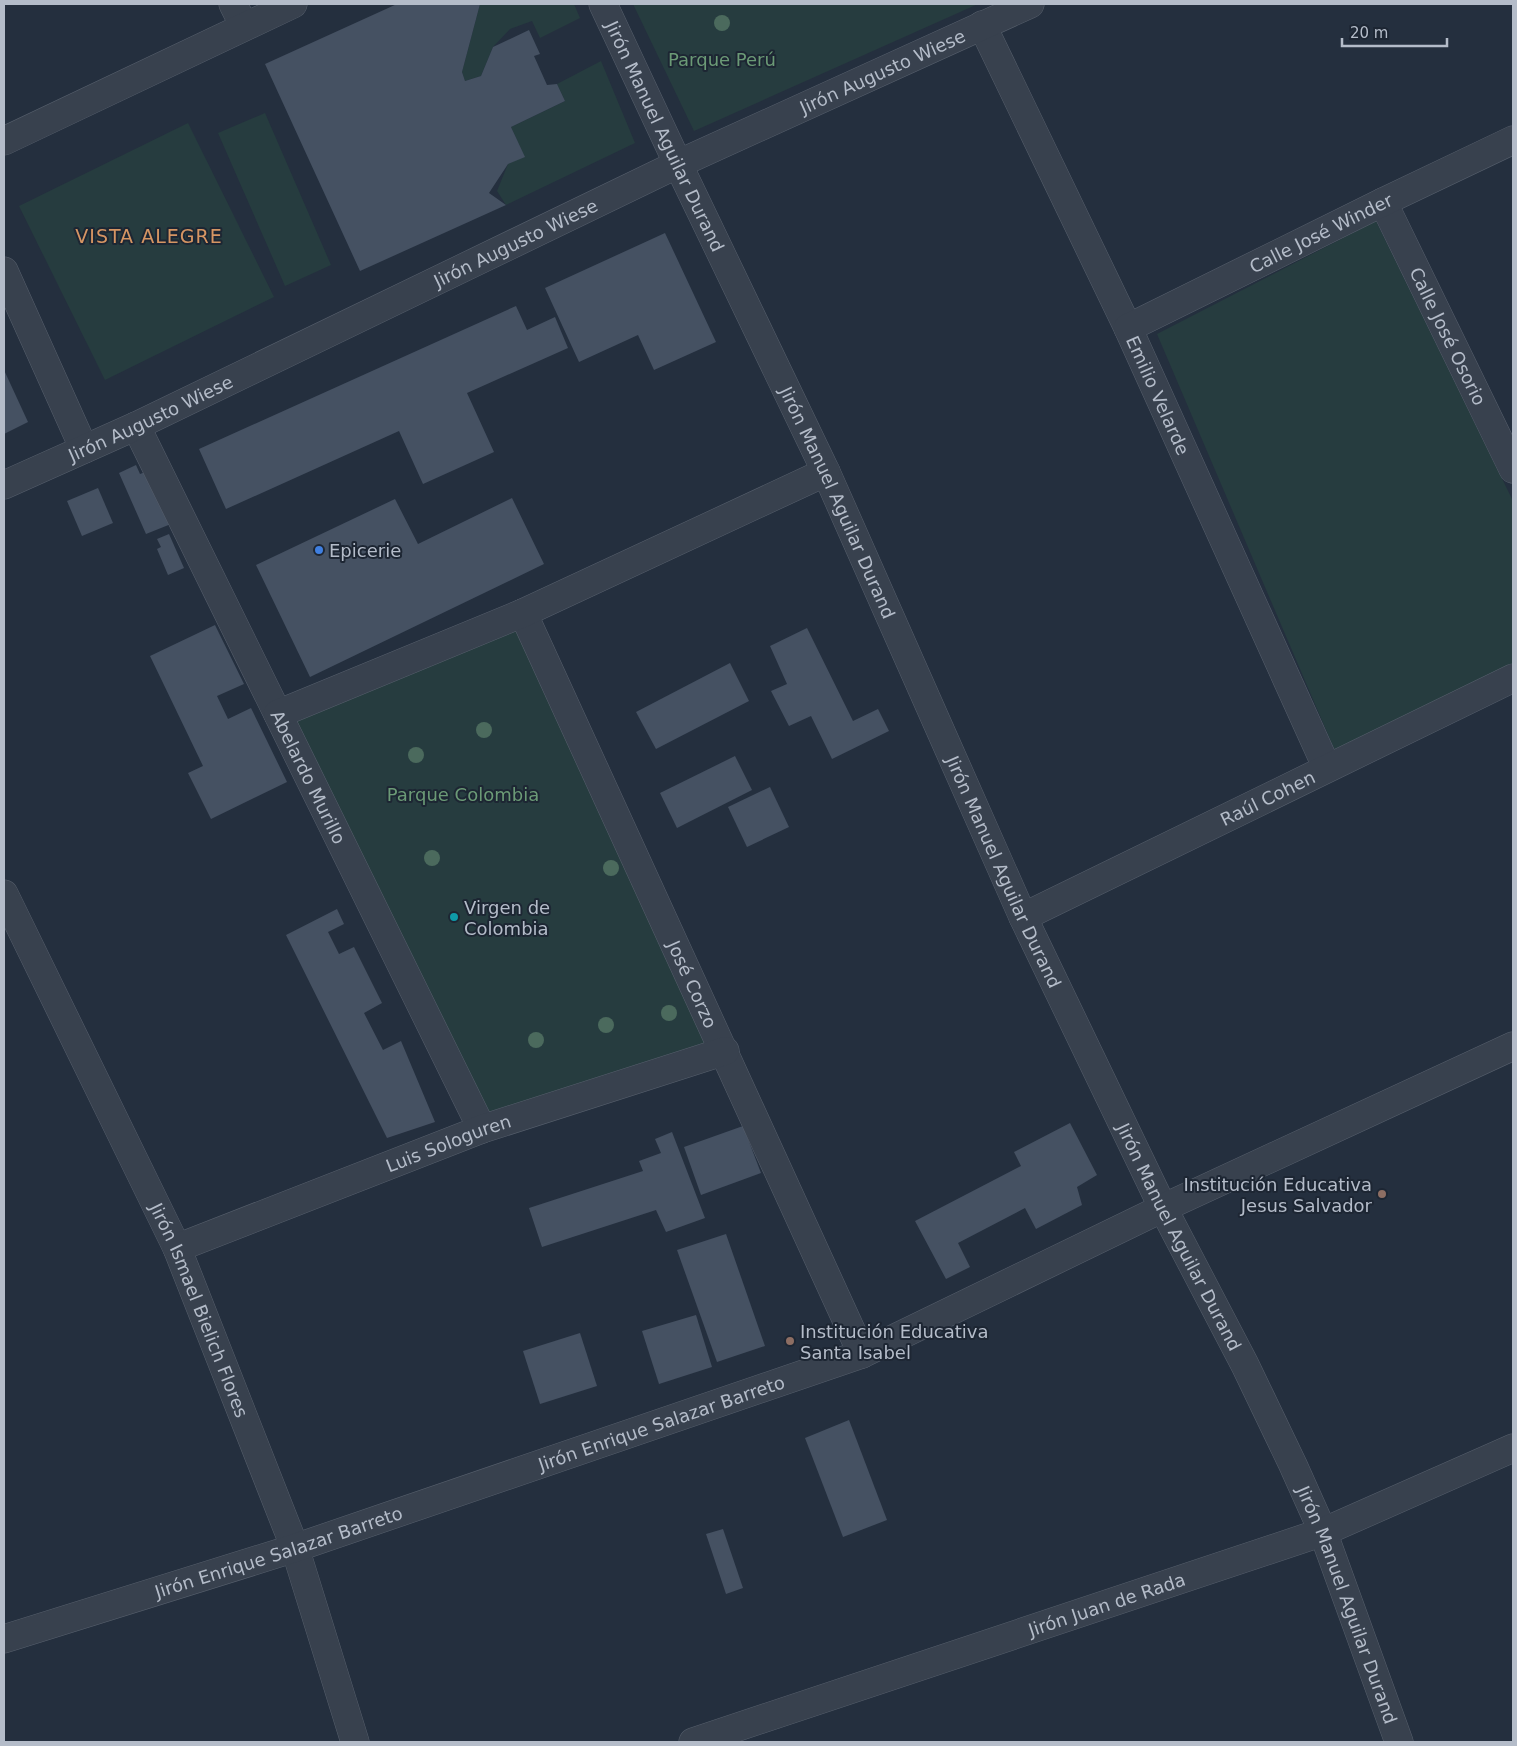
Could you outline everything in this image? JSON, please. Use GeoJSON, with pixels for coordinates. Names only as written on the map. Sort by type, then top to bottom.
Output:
{"type":"FeatureCollection","features":[{"type":"Feature","properties":{"kind":"street"},"geometry":{"type":"LineString","coordinates":[[4,140],[238,15],[293,4]]}},
{"type":"Feature","properties":{"kind":"street","name":"Jirón Manuel Aguilar Durand"},"geometry":{"type":"LineString","coordinates":[[603,4],[826,472],[1023,916],[1162,1208],[1245,1365],[1324,1532],[1399,1742]]}},
{"type":"Feature","properties":{"kind":"street","name":"Jirón Augusto Wiese"},"geometry":{"type":"LineString","coordinates":[[4,484],[136,426],[678,164],[1030,4]]}},
{"type":"Feature","properties":{"kind":"street","name":"Emilio Velarde"},"geometry":{"type":"LineString","coordinates":[[982,25],[1128,328],[1327,768]]}},
{"type":"Feature","properties":{"kind":"street","name":"Calle José Winder"},"geometry":{"type":"LineString","coordinates":[[1128,328],[1382,202],[1513,140]]}},
{"type":"Feature","properties":{"kind":"street","name":"Calle José Osorio"},"geometry":{"type":"LineString","coordinates":[[1382,202],[1513,469]]}},
{"type":"Feature","properties":{"kind":"street"},"geometry":{"type":"LineString","coordinates":[[4,271],[84,449]]}},
{"type":"Feature","properties":{"kind":"street","name":"Abelardo Murillo"},"geometry":{"type":"LineString","coordinates":[[136,426],[482,1129]]}},
{"type":"Feature","properties":{"kind":"street"},"geometry":{"type":"LineString","coordinates":[[278,714],[523,613],[826,472]]}},
{"type":"Feature","properties":{"kind":"street","name":"José Corzo"},"geometry":{"type":"LineString","coordinates":[[523,613],[862,1354]]}},
{"type":"Feature","properties":{"kind":"street","name":"Raúl Cohen"},"geometry":{"type":"LineString","coordinates":[[1023,916],[1513,678]]}},
{"type":"Feature","properties":{"kind":"street","name":"Jirón Ismael Bielich Flores"},"geometry":{"type":"LineString","coordinates":[[4,894],[176,1248],[295,1548],[355,1742]]}},
{"type":"Feature","properties":{"kind":"street","name":"Jirón Enrique Salazar Barreto"},"geometry":{"type":"LineString","coordinates":[[4,1639],[295,1548],[862,1354],[1162,1208],[1513,1046]]}},
{"type":"Feature","properties":{"kind":"street","name":"Luis Sologuren"},"geometry":{"type":"LineString","coordinates":[[176,1248],[482,1129],[725,1051]]}},
{"type":"Feature","properties":{"kind":"street","name":"Jirón Juan de Rada"},"geometry":{"type":"LineString","coordinates":[[693,1742],[1324,1532],[1513,1448]]}},
{"type":"Feature","properties":{"kind":"green space"},"geometry":{"type":"Polygon","coordinates":[[[480,4],[574,4],[580,18],[540,38],[532,21],[510,29],[493,47],[481,76],[465,81],[462,72],[480,4]]]}},
{"type":"Feature","properties":{"kind":"green space","name":"Parque Perú"},"geometry":{"type":"Polygon","coordinates":[[[633,4],[978,4],[694,131],[633,4]]]}},
{"type":"Feature","properties":{"kind":"green space"},"geometry":{"type":"Polygon","coordinates":[[[601,61],[635,143],[506,205],[497,191],[508,164],[524,156],[511,127],[565,101],[557,84],[601,61]]]}},
{"type":"Feature","properties":{"kind":"green space"},"geometry":{"type":"Polygon","coordinates":[[[265,113],[331,265],[285,286],[218,133],[265,113]]]}},
{"type":"Feature","properties":{"kind":"green space"},"geometry":{"type":"Polygon","coordinates":[[[188,123],[274,297],[105,380],[19,206],[188,123]]]}},
{"type":"Feature","properties":{"kind":"green space"},"geometry":{"type":"Polygon","coordinates":[[[1376,221],[1513,501],[1513,664],[1335,751],[1157,334],[1376,221]]]}},
{"type":"Feature","properties":{"kind":"green space","name":"Parque Colombia"},"geometry":{"type":"Polygon","coordinates":[[[523,613],[725,1051],[482,1129],[278,714],[523,613]]]}},
{"type":"Feature","properties":{"kind":"building"},"geometry":{"type":"Polygon","coordinates":[[[397,4],[480,4],[462,72],[465,81],[481,76],[493,47],[529,30],[540,54],[534,56],[547,85],[557,84],[565,101],[511,127],[525,157],[508,164],[489,193],[506,205],[360,271],[265,64],[397,4]]]}},
{"type":"Feature","properties":{"kind":"building"},"geometry":{"type":"Polygon","coordinates":[[[665,233],[716,342],[654,370],[638,335],[579,362],[545,288],[665,233]]]}},
{"type":"Feature","properties":{"kind":"building"},"geometry":{"type":"Polygon","coordinates":[[[516,306],[527,330],[555,317],[568,348],[467,393],[494,452],[423,484],[399,431],[226,509],[199,449],[516,306]]]}},
{"type":"Feature","properties":{"kind":"building"},"geometry":{"type":"Polygon","coordinates":[[[4,370],[28,422],[4,434],[4,370]]]}},
{"type":"Feature","properties":{"kind":"building"},"geometry":{"type":"Polygon","coordinates":[[[136,465],[140,474],[148,471],[171,524],[146,534],[119,473],[136,465]]]}},
{"type":"Feature","properties":{"kind":"building"},"geometry":{"type":"Polygon","coordinates":[[[98,488],[113,523],[82,536],[67,501],[98,488]]]}},
{"type":"Feature","properties":{"kind":"building"},"geometry":{"type":"Polygon","coordinates":[[[512,498],[544,564],[310,677],[256,565],[395,499],[418,544],[512,498]]]}},
{"type":"Feature","properties":{"kind":"building"},"geometry":{"type":"Polygon","coordinates":[[[169,534],[184,568],[168,575],[157,549],[161,547],[157,539],[169,534]]]}},
{"type":"Feature","properties":{"kind":"building"},"geometry":{"type":"Polygon","coordinates":[[[215,625],[244,684],[217,696],[228,719],[251,708],[287,782],[211,819],[188,773],[203,766],[150,656],[215,625]]]}},
{"type":"Feature","properties":{"kind":"building"},"geometry":{"type":"Polygon","coordinates":[[[807,628],[853,721],[878,709],[889,731],[832,759],[811,716],[789,726],[771,691],[787,684],[770,646],[807,628]]]}},
{"type":"Feature","properties":{"kind":"building"},"geometry":{"type":"Polygon","coordinates":[[[730,663],[749,701],[656,749],[636,712],[730,663]]]}},
{"type":"Feature","properties":{"kind":"building"},"geometry":{"type":"Polygon","coordinates":[[[735,756],[752,790],[677,828],[660,793],[735,756]]]}},
{"type":"Feature","properties":{"kind":"building"},"geometry":{"type":"Polygon","coordinates":[[[770,787],[789,827],[747,847],[728,807],[770,787]]]}},
{"type":"Feature","properties":{"kind":"building"},"geometry":{"type":"Polygon","coordinates":[[[337,909],[344,924],[328,932],[339,954],[354,947],[382,1003],[364,1013],[383,1050],[401,1041],[435,1122],[387,1138],[286,935],[337,909]]]}},
{"type":"Feature","properties":{"kind":"building"},"geometry":{"type":"Polygon","coordinates":[[[1070,1123],[1097,1175],[1077,1187],[1082,1205],[1036,1229],[1025,1208],[958,1243],[970,1267],[946,1279],[915,1221],[1021,1166],[1014,1152],[1070,1123]]]}},
{"type":"Feature","properties":{"kind":"building"},"geometry":{"type":"Polygon","coordinates":[[[743,1126],[761,1173],[701,1195],[684,1147],[743,1126]]]}},
{"type":"Feature","properties":{"kind":"building"},"geometry":{"type":"Polygon","coordinates":[[[672,1132],[705,1218],[666,1232],[656,1210],[542,1247],[529,1208],[643,1171],[639,1161],[661,1153],[655,1139],[672,1132]]]}},
{"type":"Feature","properties":{"kind":"building"},"geometry":{"type":"Polygon","coordinates":[[[726,1234],[765,1346],[717,1362],[677,1250],[726,1234]]]}},
{"type":"Feature","properties":{"kind":"building"},"geometry":{"type":"Polygon","coordinates":[[[696,1315],[712,1367],[659,1384],[642,1331],[696,1315]]]}},
{"type":"Feature","properties":{"kind":"building"},"geometry":{"type":"Polygon","coordinates":[[[580,1333],[597,1386],[540,1404],[523,1351],[580,1333]]]}},
{"type":"Feature","properties":{"kind":"building"},"geometry":{"type":"Polygon","coordinates":[[[849,1420],[887,1520],[843,1537],[805,1438],[849,1420]]]}},
{"type":"Feature","properties":{"kind":"building"},"geometry":{"type":"Polygon","coordinates":[[[723,1529],[743,1588],[726,1594],[706,1534],[723,1529]]]}},
{"type":"Feature","properties":{"kind":"place","name":"Epicerie"},"geometry":{"type":"Point","coordinates":[319,550]}},
{"type":"Feature","properties":{"kind":"place","name":"Virgen de Colombia"},"geometry":{"type":"Point","coordinates":[454,917]}},
{"type":"Feature","properties":{"kind":"place","name":"Institución Educativa Jesus Salvador"},"geometry":{"type":"Point","coordinates":[1382,1194]}},
{"type":"Feature","properties":{"kind":"place","name":"Institución Educativa Santa Isabel"},"geometry":{"type":"Point","coordinates":[790,1341]}},
{"type":"Feature","properties":{"kind":"district","name":"VISTA ALEGRE"},"geometry":{"type":"Point","coordinates":[149,236]}}]}
